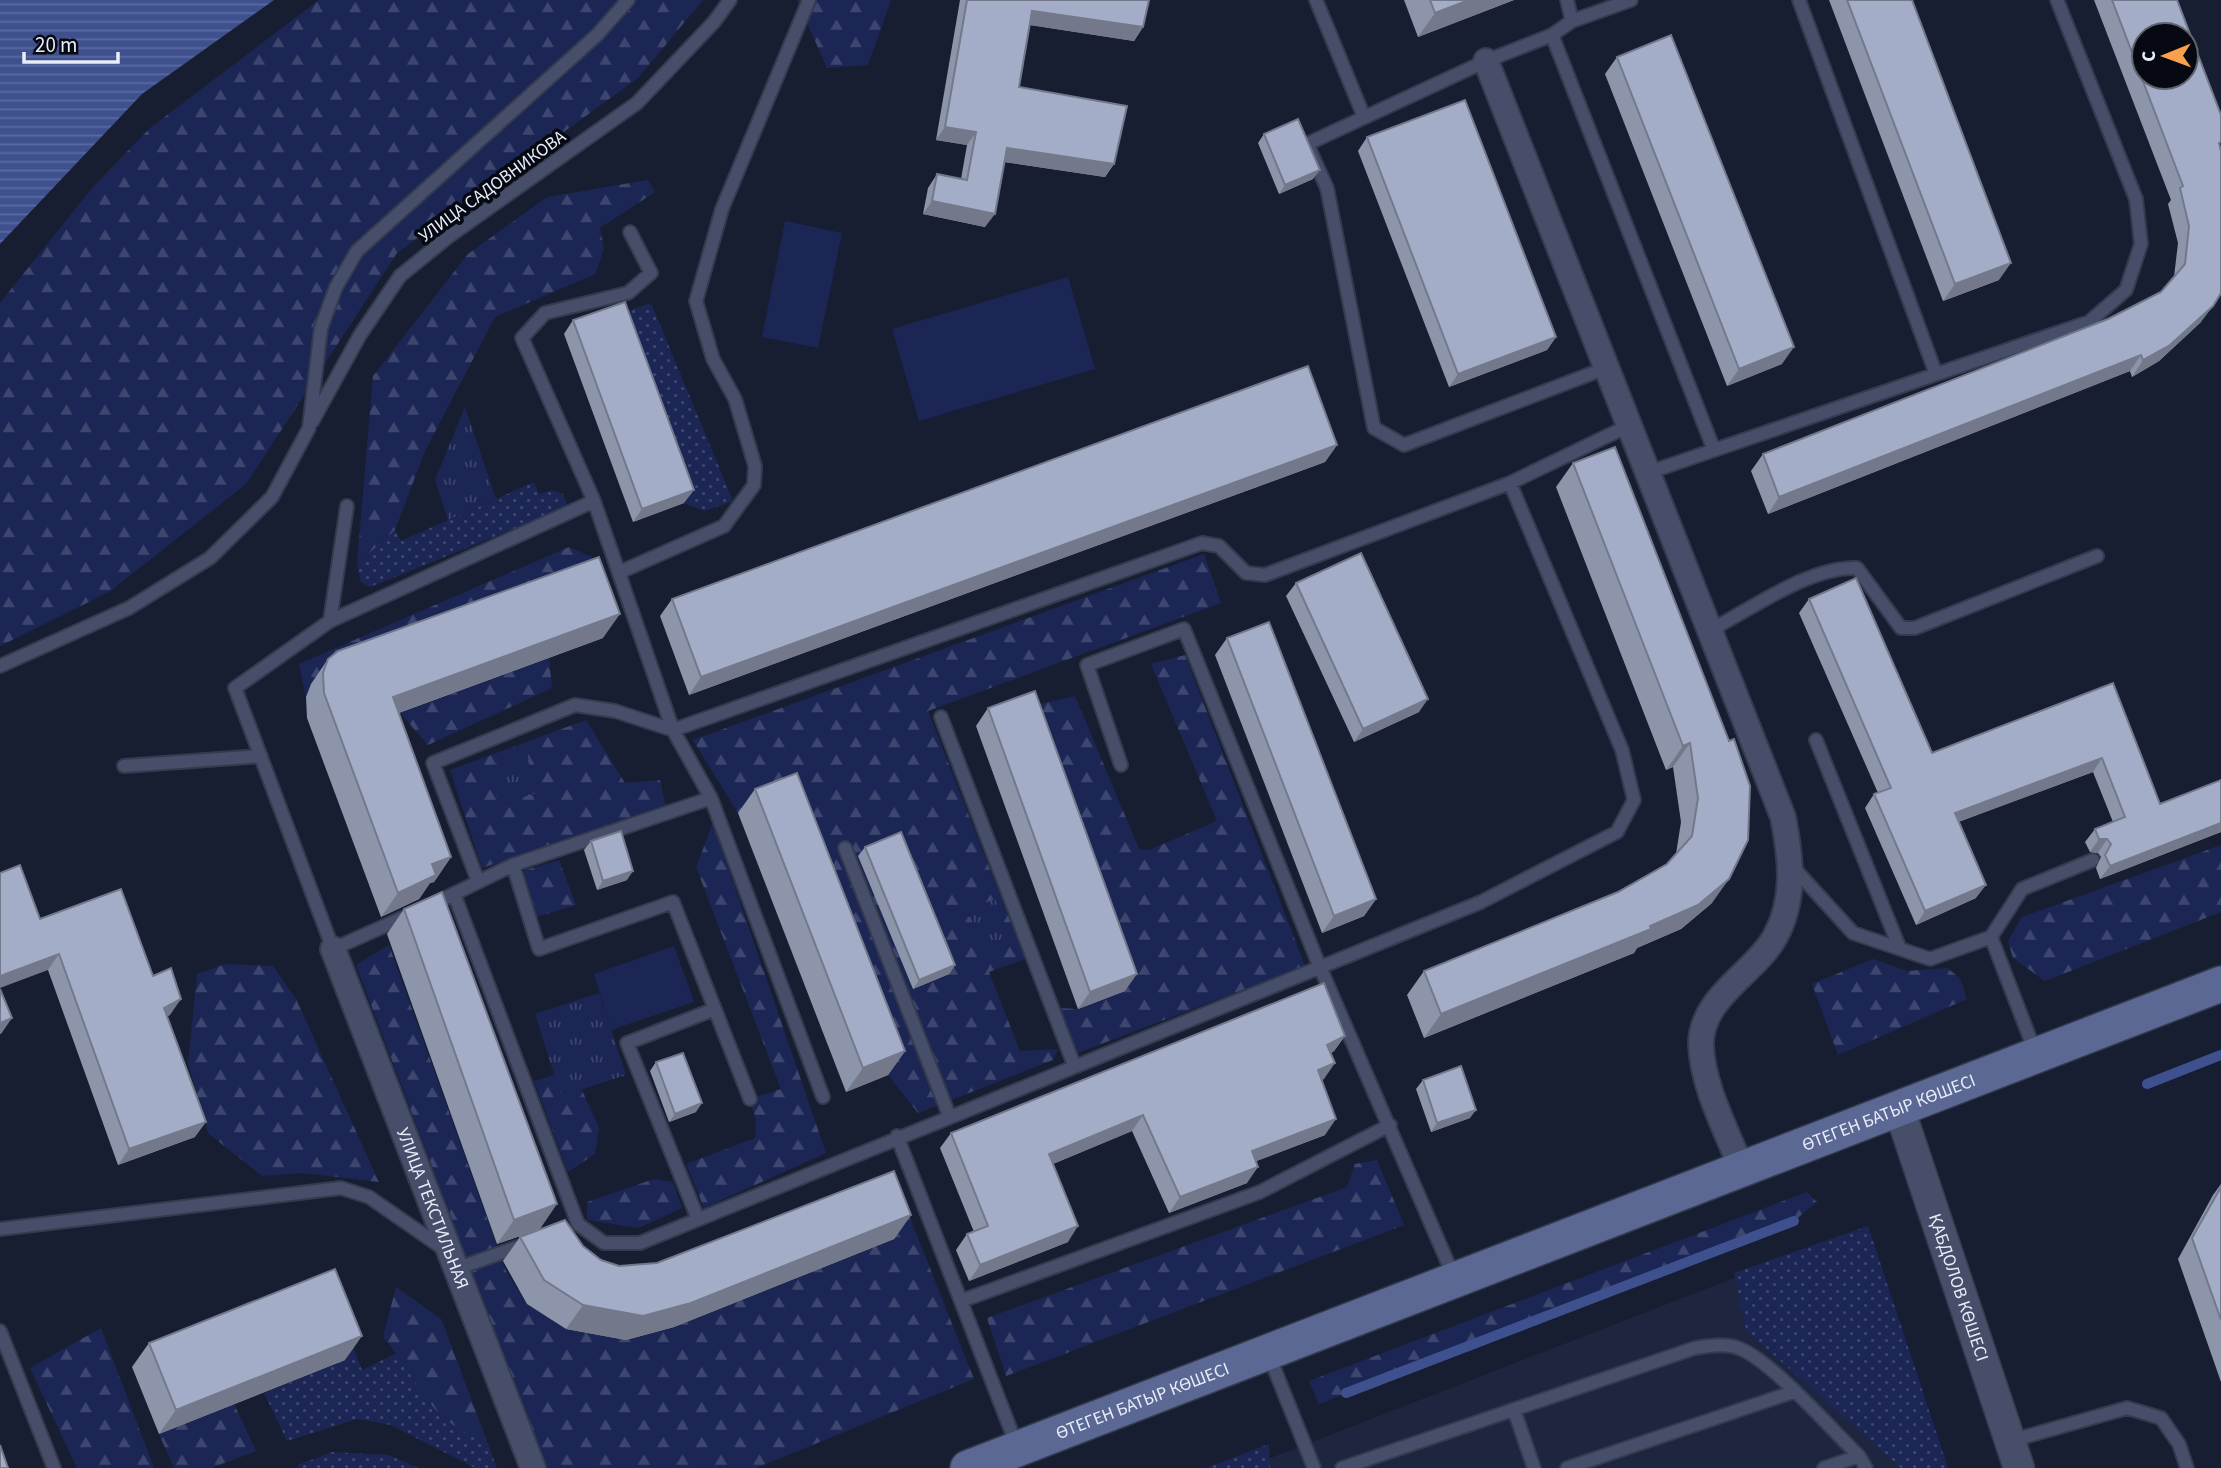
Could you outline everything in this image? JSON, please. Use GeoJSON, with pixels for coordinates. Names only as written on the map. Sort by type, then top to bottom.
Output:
{"type":"FeatureCollection","features":[{"type":"Feature","properties":{"kind":"main road","name":"ӨТЕГЕН БАТЫР КӨШЕСІ"},"geometry":{"type":"LineString","coordinates":[[968,1468],[2221,984]]}},
{"type":"Feature","properties":{"kind":"street"},"geometry":{"type":"LineString","coordinates":[[1486,61],[1783,817],[1792,866],[1785,913],[1774,938],[1713,1006],[1701,1042],[1706,1074],[1742,1170]]}},
{"type":"Feature","properties":{"kind":"street","name":"УЛИЦА ТЕКСТИЛЬНАЯ"},"geometry":{"type":"LineString","coordinates":[[333,949],[533,1468]]}},
{"type":"Feature","properties":{"kind":"street","name":"ҚАБДОЛОВ КӨШЕСІ"},"geometry":{"type":"LineString","coordinates":[[1899,1108],[2015,1455]]}},
{"type":"Feature","properties":{"kind":"lane"},"geometry":{"type":"LineString","coordinates":[[309,428],[321,327],[337,287],[357,251],[597,35],[628,0]]}},
{"type":"Feature","properties":{"kind":"lane","name":"УЛИЦА САДОВНИКОВА"},"geometry":{"type":"LineString","coordinates":[[0,666],[129,608],[210,558],[272,497],[360,335],[400,275],[448,237],[638,103],[730,0]]}},
{"type":"Feature","properties":{"kind":"lane"},"geometry":{"type":"LineString","coordinates":[[620,572],[724,526],[754,485],[755,466],[735,399],[713,359],[695,301],[722,209],[809,0]]}},
{"type":"Feature","properties":{"kind":"lane"},"geometry":{"type":"LineString","coordinates":[[1317,0],[1364,117]]}},
{"type":"Feature","properties":{"kind":"lane"},"geometry":{"type":"LineString","coordinates":[[1567,0],[1572,21]]}},
{"type":"Feature","properties":{"kind":"lane"},"geometry":{"type":"LineString","coordinates":[[1606,368],[1405,445],[1374,428],[1327,188],[1307,144],[1486,61],[1552,35],[1572,21],[1631,0]]}},
{"type":"Feature","properties":{"kind":"lane"},"geometry":{"type":"LineString","coordinates":[[1799,0],[1936,374]]}},
{"type":"Feature","properties":{"kind":"lane"},"geometry":{"type":"LineString","coordinates":[[1647,473],[2090,322],[2126,290],[2141,244],[2136,199],[2057,0]]}},
{"type":"Feature","properties":{"kind":"lane"},"geometry":{"type":"LineString","coordinates":[[1552,35],[1713,450]]}},
{"type":"Feature","properties":{"kind":"lane"},"geometry":{"type":"LineString","coordinates":[[630,232],[651,273],[628,293],[545,313],[522,338],[594,501],[673,730],[711,798],[823,1097]]}},
{"type":"Feature","properties":{"kind":"lane"},"geometry":{"type":"LineString","coordinates":[[478,881],[433,763],[575,705],[615,711],[673,730],[1202,543],[1219,546],[1246,573],[1265,575],[1510,483],[1628,426]]}},
{"type":"Feature","properties":{"kind":"lane"},"geometry":{"type":"LineString","coordinates":[[454,894],[572,1226],[604,1243],[640,1243],[897,1136],[1481,902],[1617,832],[1634,800],[1622,750],[1510,483]]}},
{"type":"Feature","properties":{"kind":"lane"},"geometry":{"type":"LineString","coordinates":[[594,501],[330,621],[236,688],[333,949],[513,865],[711,798]]}},
{"type":"Feature","properties":{"kind":"lane"},"geometry":{"type":"LineString","coordinates":[[330,621],[347,506]]}},
{"type":"Feature","properties":{"kind":"lane"},"geometry":{"type":"LineString","coordinates":[[1709,631],[1807,579],[1840,568],[1857,568],[1901,628],[1915,628],[2097,556]]}},
{"type":"Feature","properties":{"kind":"lane"},"geometry":{"type":"LineString","coordinates":[[1121,765],[1087,665],[1184,629],[1319,965],[1456,1280]]}},
{"type":"Feature","properties":{"kind":"lane"},"geometry":{"type":"LineString","coordinates":[[941,717],[1074,1065]]}},
{"type":"Feature","properties":{"kind":"lane"},"geometry":{"type":"LineString","coordinates":[[1816,740],[1900,949]]}},
{"type":"Feature","properties":{"kind":"lane"},"geometry":{"type":"LineString","coordinates":[[124,766],[261,756]]}},
{"type":"Feature","properties":{"kind":"lane"},"geometry":{"type":"LineString","coordinates":[[845,848],[949,1115]]}},
{"type":"Feature","properties":{"kind":"lane"},"geometry":{"type":"LineString","coordinates":[[1792,866],[1853,933],[1930,959],[1991,937],[2022,889],[2093,860]]}},
{"type":"Feature","properties":{"kind":"lane"},"geometry":{"type":"LineString","coordinates":[[513,865],[540,949],[673,902],[750,1099]]}},
{"type":"Feature","properties":{"kind":"lane"},"geometry":{"type":"LineString","coordinates":[[1991,937],[2037,1055]]}},
{"type":"Feature","properties":{"kind":"lane"},"geometry":{"type":"LineString","coordinates":[[698,1219],[627,1043],[715,1009]]}},
{"type":"Feature","properties":{"kind":"lane"},"geometry":{"type":"LineString","coordinates":[[961,1301],[1260,1192],[1390,1125]]}},
{"type":"Feature","properties":{"kind":"lane"},"geometry":{"type":"LineString","coordinates":[[897,1136],[1018,1449]]}},
{"type":"Feature","properties":{"kind":"lane"},"geometry":{"type":"LineString","coordinates":[[0,1229],[341,1188],[369,1197],[453,1261],[542,1238]]}},
{"type":"Feature","properties":{"kind":"lane"},"geometry":{"type":"LineString","coordinates":[[0,1331],[54,1468]]}},
{"type":"Feature","properties":{"kind":"lane"},"geometry":{"type":"LineString","coordinates":[[1342,1468],[1695,1348],[1716,1345],[1738,1347],[1763,1362],[1858,1456],[1866,1468]]}},
{"type":"Feature","properties":{"kind":"lane"},"geometry":{"type":"LineString","coordinates":[[1268,1353],[1314,1468]]}},
{"type":"Feature","properties":{"kind":"lane"},"geometry":{"type":"LineString","coordinates":[[1567,1468],[1793,1392]]}},
{"type":"Feature","properties":{"kind":"lane"},"geometry":{"type":"LineString","coordinates":[[2015,1455],[2127,1408],[2161,1418],[2179,1444],[2187,1468]]}},
{"type":"Feature","properties":{"kind":"lane"},"geometry":{"type":"LineString","coordinates":[[1514,1410],[1534,1468]]}},
{"type":"Feature","properties":{"kind":"lane"},"geometry":{"type":"LineString","coordinates":[[1824,1468],[1858,1456]]}},
{"type":"Feature","properties":{"kind":"shaded area"},"geometry":{"type":"Polygon","coordinates":[[[0,0],[274,0],[142,94],[0,244],[0,0]]]}},
{"type":"Feature","properties":{"kind":"shaded area"},"geometry":{"type":"Polygon","coordinates":[[[1868,1226],[1948,1468],[1245,1468],[1868,1226]]]}},
{"type":"Feature","properties":{"kind":"green space"},"geometry":{"type":"Polygon","coordinates":[[[319,0],[703,0],[638,78],[397,253],[246,484],[109,592],[0,646],[0,303],[93,187],[150,128],[319,0]]]}},
{"type":"Feature","properties":{"kind":"green space"},"geometry":{"type":"Polygon","coordinates":[[[797,0],[891,0],[868,65],[827,68],[797,0]]]}},
{"type":"Feature","properties":{"kind":"green space"},"geometry":{"type":"Polygon","coordinates":[[[648,180],[655,192],[600,228],[604,249],[595,274],[495,317],[425,451],[395,530],[357,564],[373,376],[468,254],[547,197],[648,180]]]}},
{"type":"Feature","properties":{"kind":"green space"},"geometry":{"type":"Polygon","coordinates":[[[785,221],[842,233],[818,348],[762,337],[785,221]]]}},
{"type":"Feature","properties":{"kind":"green space"},"geometry":{"type":"Polygon","coordinates":[[[1068,277],[1095,369],[919,421],[892,329],[1068,277]]]}},
{"type":"Feature","properties":{"kind":"green space"},"geometry":{"type":"Polygon","coordinates":[[[651,303],[733,501],[705,511],[684,503],[616,315],[651,303]]]}},
{"type":"Feature","properties":{"kind":"green space"},"geometry":{"type":"Polygon","coordinates":[[[465,407],[496,499],[448,520],[435,480],[465,407]]]}},
{"type":"Feature","properties":{"kind":"green space"},"geometry":{"type":"Polygon","coordinates":[[[534,482],[539,494],[552,490],[563,494],[568,507],[370,587],[361,582],[357,564],[395,530],[401,541],[534,482]]]}},
{"type":"Feature","properties":{"kind":"green space"},"geometry":{"type":"Polygon","coordinates":[[[569,547],[592,557],[602,582],[306,697],[299,664],[569,547]]]}},
{"type":"Feature","properties":{"kind":"green space"},"geometry":{"type":"Polygon","coordinates":[[[1204,554],[1221,603],[928,711],[1025,959],[989,972],[1020,1051],[1058,1049],[1053,1060],[918,1113],[888,1075],[779,797],[738,813],[693,740],[1204,554]]]}},
{"type":"Feature","properties":{"kind":"green space"},"geometry":{"type":"Polygon","coordinates":[[[1185,655],[1305,966],[1075,1054],[1057,1008],[1078,1009],[1125,991],[1023,708],[1075,696],[1139,849],[1149,850],[1217,821],[1151,664],[1185,655]]]}},
{"type":"Feature","properties":{"kind":"green space"},"geometry":{"type":"Polygon","coordinates":[[[549,658],[552,688],[428,745],[400,713],[549,658]]]}},
{"type":"Feature","properties":{"kind":"green space"},"geometry":{"type":"Polygon","coordinates":[[[586,720],[625,783],[660,780],[666,807],[482,868],[450,770],[586,720]]]}},
{"type":"Feature","properties":{"kind":"green space"},"geometry":{"type":"Polygon","coordinates":[[[527,754],[539,792],[500,805],[488,766],[527,754]]]}},
{"type":"Feature","properties":{"kind":"green space"},"geometry":{"type":"Polygon","coordinates":[[[713,823],[826,1153],[704,1208],[686,1164],[755,1138],[756,1121],[750,1099],[781,1089],[696,867],[713,823]]]}},
{"type":"Feature","properties":{"kind":"green space"},"geometry":{"type":"Polygon","coordinates":[[[2221,845],[2221,912],[2045,981],[2013,958],[2008,941],[2022,917],[2221,845]]]}},
{"type":"Feature","properties":{"kind":"green space"},"geometry":{"type":"Polygon","coordinates":[[[559,860],[576,905],[530,919],[515,873],[559,860]]]}},
{"type":"Feature","properties":{"kind":"green space"},"geometry":{"type":"Polygon","coordinates":[[[995,899],[1012,945],[983,956],[966,910],[995,899]]]}},
{"type":"Feature","properties":{"kind":"green space"},"geometry":{"type":"Polygon","coordinates":[[[389,945],[506,1271],[527,1304],[566,1329],[626,1340],[674,1327],[894,1239],[898,1188],[974,1379],[756,1468],[546,1468],[356,965],[389,945]]]}},
{"type":"Feature","properties":{"kind":"green space"},"geometry":{"type":"Polygon","coordinates":[[[674,946],[694,1002],[611,1030],[594,974],[674,946]]]}},
{"type":"Feature","properties":{"kind":"green space"},"geometry":{"type":"Polygon","coordinates":[[[1873,959],[1907,971],[1947,968],[1960,978],[1967,999],[1838,1055],[1812,984],[1873,959]]]}},
{"type":"Feature","properties":{"kind":"green space"},"geometry":{"type":"Polygon","coordinates":[[[225,964],[273,966],[296,999],[379,1182],[302,1173],[262,1176],[208,1133],[188,1063],[197,974],[225,964]]]}},
{"type":"Feature","properties":{"kind":"green space"},"geometry":{"type":"Polygon","coordinates":[[[599,993],[626,1075],[561,1096],[535,1014],[599,993]]]}},
{"type":"Feature","properties":{"kind":"green space"},"geometry":{"type":"Polygon","coordinates":[[[573,1070],[599,1128],[595,1154],[568,1172],[534,1081],[573,1070]]]}},
{"type":"Feature","properties":{"kind":"green space"},"geometry":{"type":"Polygon","coordinates":[[[1377,1160],[1404,1225],[1006,1376],[987,1318],[1347,1187],[1355,1164],[1377,1160]]]}},
{"type":"Feature","properties":{"kind":"green space"},"geometry":{"type":"Polygon","coordinates":[[[654,1179],[673,1182],[682,1208],[638,1228],[587,1220],[587,1202],[654,1179]]]}},
{"type":"Feature","properties":{"kind":"green space"},"geometry":{"type":"Polygon","coordinates":[[[1807,1192],[1817,1202],[1794,1221],[1319,1404],[1309,1381],[1807,1192]]]}},
{"type":"Feature","properties":{"kind":"green space"},"geometry":{"type":"Polygon","coordinates":[[[1868,1226],[1948,1468],[1901,1468],[1746,1330],[1734,1273],[1868,1226]]]}},
{"type":"Feature","properties":{"kind":"green space"},"geometry":{"type":"Polygon","coordinates":[[[396,1287],[441,1319],[488,1445],[440,1414],[427,1400],[383,1337],[396,1287]]]}},
{"type":"Feature","properties":{"kind":"green space"},"geometry":{"type":"Polygon","coordinates":[[[334,1298],[362,1370],[434,1335],[441,1319],[497,1468],[475,1468],[391,1425],[357,1419],[287,1441],[264,1393],[345,1360],[334,1298]]]}},
{"type":"Feature","properties":{"kind":"green space"},"geometry":{"type":"Polygon","coordinates":[[[101,1328],[154,1468],[77,1468],[30,1368],[101,1328]]]}},
{"type":"Feature","properties":{"kind":"green space"},"geometry":{"type":"Polygon","coordinates":[[[234,1404],[256,1451],[211,1468],[174,1468],[159,1434],[234,1404]]]}},
{"type":"Feature","properties":{"kind":"green space"},"geometry":{"type":"Polygon","coordinates":[[[1269,1444],[1270,1468],[1206,1468],[1269,1444]]]}},
{"type":"Feature","properties":{"kind":"green space"},"geometry":{"type":"Polygon","coordinates":[[[332,1452],[389,1455],[418,1468],[299,1468],[298,1465],[332,1452]]]}},
{"type":"Feature","properties":{"kind":"building"},"geometry":{"type":"Polygon","coordinates":[[[967,0],[1149,0],[1143,27],[1032,11],[1019,87],[1127,106],[1114,164],[1007,148],[995,214],[932,201],[937,174],[967,180],[976,132],[945,127],[967,0]]]}},
{"type":"Feature","properties":{"kind":"building"},"geometry":{"type":"Polygon","coordinates":[[[1430,0],[1469,0],[1435,13],[1430,0]]]}},
{"type":"Feature","properties":{"kind":"building"},"geometry":{"type":"Polygon","coordinates":[[[1847,0],[1912,0],[2011,263],[1955,284],[1847,0]]]}},
{"type":"Feature","properties":{"kind":"building"},"geometry":{"type":"Polygon","coordinates":[[[2112,0],[2177,0],[2185,21],[2130,21],[2130,47],[2112,0]]]}},
{"type":"Feature","properties":{"kind":"building"},"geometry":{"type":"Polygon","coordinates":[[[1671,35],[1794,347],[1739,369],[1617,57],[1671,35]]]}},
{"type":"Feature","properties":{"kind":"building"},"geometry":{"type":"Polygon","coordinates":[[[2200,60],[2221,115],[2221,293],[2213,306],[2170,345],[2143,360],[2141,355],[1779,497],[1763,454],[2108,319],[2161,292],[2185,264],[2189,226],[2180,188],[2183,186],[2147,91],[2200,91],[2200,60]]]}},
{"type":"Feature","properties":{"kind":"building"},"geometry":{"type":"Polygon","coordinates":[[[1465,100],[1556,337],[1458,374],[1367,137],[1465,100]]]}},
{"type":"Feature","properties":{"kind":"building"},"geometry":{"type":"Polygon","coordinates":[[[1298,119],[1320,170],[1285,185],[1264,134],[1298,119]]]}},
{"type":"Feature","properties":{"kind":"building"},"geometry":{"type":"Polygon","coordinates":[[[625,302],[694,490],[642,509],[573,320],[625,302]]]}},
{"type":"Feature","properties":{"kind":"building"},"geometry":{"type":"Polygon","coordinates":[[[1308,366],[1337,445],[701,677],[672,599],[1308,366]]]}},
{"type":"Feature","properties":{"kind":"building"},"geometry":{"type":"Polygon","coordinates":[[[1615,447],[1729,741],[1734,739],[1750,786],[1748,840],[1729,879],[1698,905],[1650,926],[1651,929],[1441,1014],[1424,971],[1618,892],[1667,864],[1692,836],[1698,798],[1690,743],[1683,746],[1573,463],[1615,447]]]}},
{"type":"Feature","properties":{"kind":"building"},"geometry":{"type":"Polygon","coordinates":[[[1361,553],[1428,699],[1363,729],[1296,583],[1361,553]]]}},
{"type":"Feature","properties":{"kind":"building"},"geometry":{"type":"Polygon","coordinates":[[[599,557],[620,614],[393,697],[451,857],[432,864],[436,875],[398,893],[324,693],[323,673],[328,659],[338,651],[599,557]]]}},
{"type":"Feature","properties":{"kind":"building"},"geometry":{"type":"Polygon","coordinates":[[[1856,578],[1932,753],[2113,683],[2160,804],[2221,780],[2221,823],[2110,866],[2105,855],[2111,844],[2107,839],[2099,839],[2095,829],[2125,817],[2102,758],[1955,813],[1986,885],[1925,911],[1874,794],[1891,788],[1809,599],[1856,578]]]}},
{"type":"Feature","properties":{"kind":"building"},"geometry":{"type":"Polygon","coordinates":[[[1269,622],[1376,899],[1334,916],[1227,638],[1269,622]]]}},
{"type":"Feature","properties":{"kind":"building"},"geometry":{"type":"Polygon","coordinates":[[[1035,691],[1137,974],[1090,992],[988,708],[1035,691]]]}},
{"type":"Feature","properties":{"kind":"building"},"geometry":{"type":"Polygon","coordinates":[[[797,773],[905,1051],[863,1068],[755,789],[797,773]]]}},
{"type":"Feature","properties":{"kind":"building"},"geometry":{"type":"Polygon","coordinates":[[[621,831],[633,871],[603,881],[591,841],[621,831]]]}},
{"type":"Feature","properties":{"kind":"building"},"geometry":{"type":"Polygon","coordinates":[[[901,832],[955,965],[919,980],[865,847],[901,832]]]}},
{"type":"Feature","properties":{"kind":"building"},"geometry":{"type":"Polygon","coordinates":[[[20,865],[40,919],[121,889],[153,976],[171,968],[181,999],[164,1008],[206,1122],[129,1149],[59,954],[0,976],[0,873],[20,865]]]}},
{"type":"Feature","properties":{"kind":"building"},"geometry":{"type":"Polygon","coordinates":[[[442,892],[557,1204],[514,1220],[404,909],[442,892]]]}},
{"type":"Feature","properties":{"kind":"building"},"geometry":{"type":"Polygon","coordinates":[[[1324,983],[1345,1036],[1327,1045],[1335,1063],[1318,1070],[1336,1119],[1252,1151],[1258,1167],[1180,1197],[1143,1115],[1049,1154],[1078,1226],[980,1265],[967,1234],[988,1226],[951,1133],[1324,983]]]}},
{"type":"Feature","properties":{"kind":"building"},"geometry":{"type":"Polygon","coordinates":[[[0,989],[12,1018],[0,1023],[0,989]]]}},
{"type":"Feature","properties":{"kind":"building"},"geometry":{"type":"Polygon","coordinates":[[[683,1053],[702,1103],[675,1114],[656,1062],[683,1053]]]}},
{"type":"Feature","properties":{"kind":"building"},"geometry":{"type":"Polygon","coordinates":[[[1461,1066],[1476,1110],[1437,1123],[1423,1080],[1461,1066]]]}},
{"type":"Feature","properties":{"kind":"building"},"geometry":{"type":"Polygon","coordinates":[[[894,1171],[911,1215],[691,1303],[643,1316],[583,1305],[544,1280],[520,1237],[565,1220],[583,1246],[601,1260],[619,1266],[657,1263],[894,1171]]]}},
{"type":"Feature","properties":{"kind":"building"},"geometry":{"type":"Polygon","coordinates":[[[2221,1187],[2221,1320],[2192,1238],[2221,1187]]]}},
{"type":"Feature","properties":{"kind":"building"},"geometry":{"type":"Polygon","coordinates":[[[335,1269],[362,1336],[176,1410],[149,1343],[335,1269]]]}},
{"type":"Feature","properties":{"kind":"building"},"geometry":{"type":"Polygon","coordinates":[[[0,1445],[8,1468],[0,1468],[0,1445]]]}},
{"type":"Feature","properties":{"kind":"waterway"},"geometry":{"type":"LineString","coordinates":[[2147,1084],[2221,1055]]}},
{"type":"Feature","properties":{"kind":"waterway"},"geometry":{"type":"LineString","coordinates":[[1346,1393],[1794,1221]]}}]}
